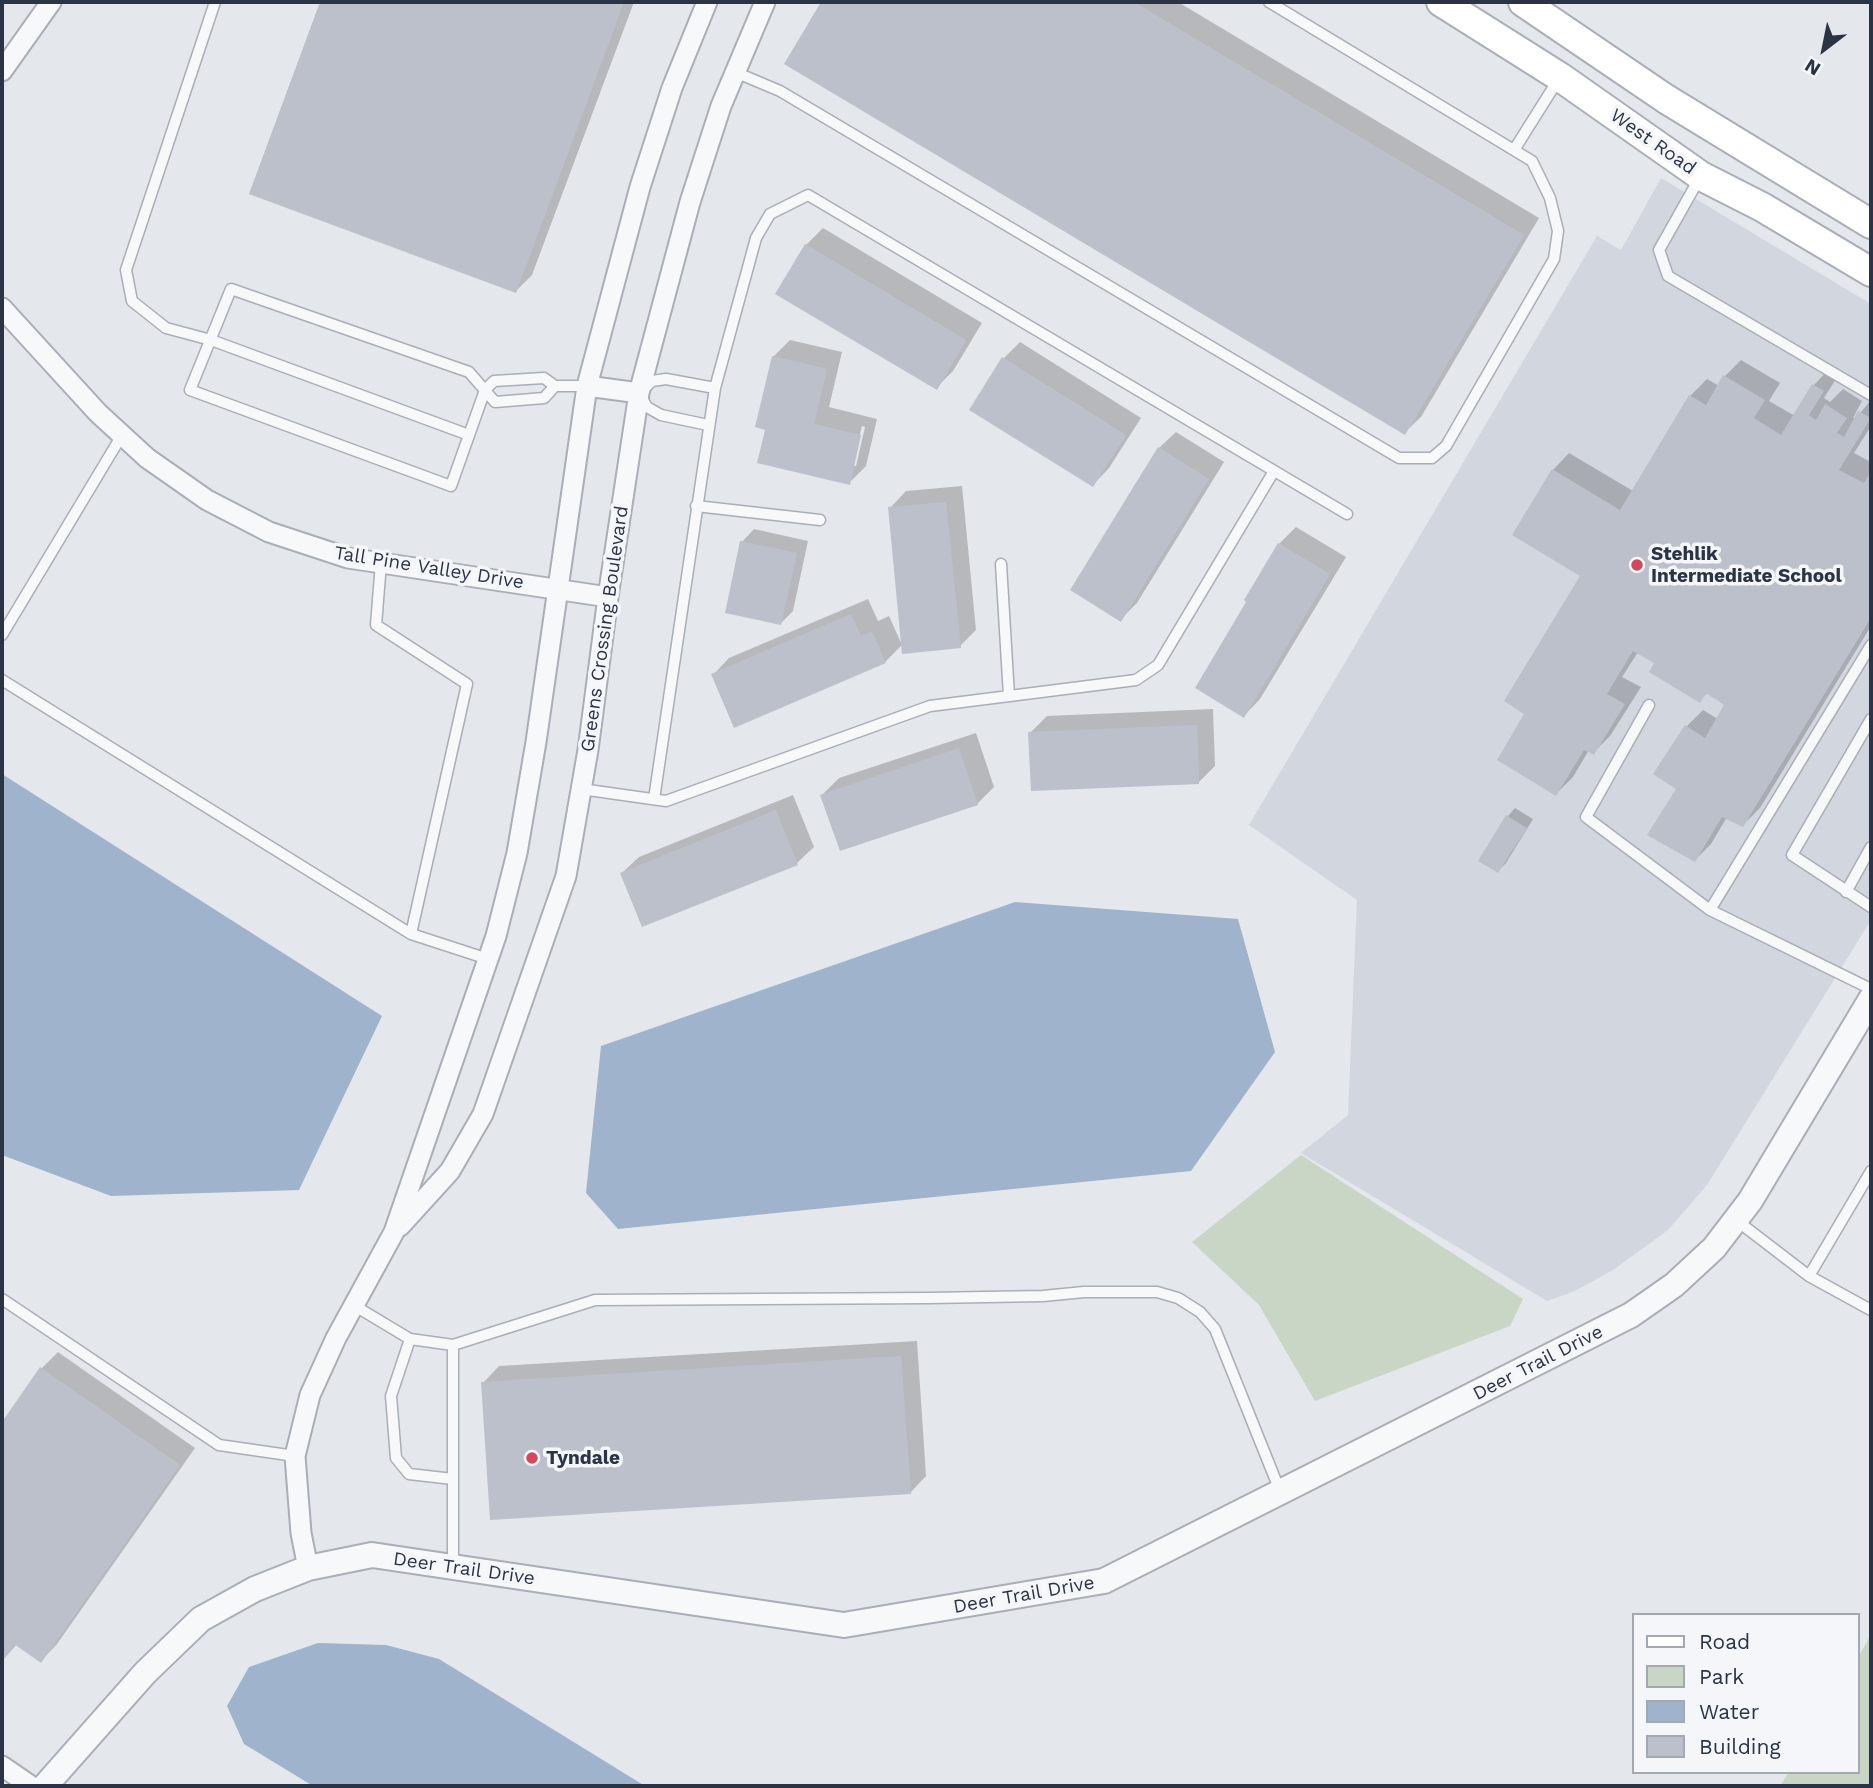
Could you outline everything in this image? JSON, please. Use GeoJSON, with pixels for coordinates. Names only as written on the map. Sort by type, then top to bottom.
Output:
{"type":"FeatureCollection","features":[{"type":"Feature","properties":{"kind":"main road","name":"West Road"},"geometry":{"type":"LineString","coordinates":[[1441,2],[1560,77],[1701,176],[1762,207],[1871,270]]}},
{"type":"Feature","properties":{"kind":"main road"},"geometry":{"type":"LineString","coordinates":[[1523,2],[1666,99],[1871,224]]}},
{"type":"Feature","properties":{"kind":"main road"},"geometry":{"type":"LineString","coordinates":[[1560,77],[1585,45]]}},
{"type":"Feature","properties":{"kind":"street"},"geometry":{"type":"LineString","coordinates":[[2,71],[51,2]]}},
{"type":"Feature","properties":{"kind":"street","name":"Greens Crossing Boulevard"},"geometry":{"type":"LineString","coordinates":[[307,1567],[301,1533],[295,1456],[310,1395],[336,1338],[394,1232],[488,959],[517,853],[536,742],[587,386],[640,187],[672,88],[707,2]]}},
{"type":"Feature","properties":{"kind":"street","name":"Greens Crossing Boulevard"},"geometry":{"type":"LineString","coordinates":[[394,1232],[450,1171],[483,1114],[566,876],[639,393],[690,202],[735,72],[765,2]]}},
{"type":"Feature","properties":{"kind":"street","name":"Tall Pine Valley Drive"},"geometry":{"type":"LineString","coordinates":[[2,308],[98,413],[147,458],[206,500],[269,532],[348,558],[608,597]]}},
{"type":"Feature","properties":{"kind":"street"},"geometry":{"type":"LineString","coordinates":[[587,386],[639,393]]}},
{"type":"Feature","properties":{"kind":"street","name":"Deer Trail Drive"},"geometry":{"type":"LineString","coordinates":[[45,1786],[145,1673],[201,1619],[255,1589],[307,1567],[372,1555],[844,1625],[1104,1581],[1631,1315],[1674,1285],[1714,1248],[1750,1201],[1871,999]]}},
{"type":"Feature","properties":{"kind":"street"},"geometry":{"type":"LineString","coordinates":[[2,1766],[31,1786]]}},
{"type":"Feature","properties":{"kind":"lane"},"geometry":{"type":"LineString","coordinates":[[215,2],[126,270],[132,301],[166,328],[211,340],[469,435]]}},
{"type":"Feature","properties":{"kind":"lane"},"geometry":{"type":"LineString","coordinates":[[735,72],[780,91],[1399,458],[1432,458],[1446,446],[1554,260],[1558,231],[1550,198],[1532,161],[1269,2]]}},
{"type":"Feature","properties":{"kind":"lane"},"geometry":{"type":"LineString","coordinates":[[1514,150],[1560,77]]}},
{"type":"Feature","properties":{"kind":"lane"},"geometry":{"type":"LineString","coordinates":[[1701,176],[1659,250],[1668,276],[1871,396]]}},
{"type":"Feature","properties":{"kind":"lane"},"geometry":{"type":"LineString","coordinates":[[654,799],[715,388],[756,237],[770,214],[808,195],[1347,514]]}},
{"type":"Feature","properties":{"kind":"lane"},"geometry":{"type":"LineString","coordinates":[[555,386],[544,398],[495,402],[485,390],[469,372],[231,289],[190,390],[451,485],[485,390],[494,381],[544,378],[555,386],[587,386]]}},
{"type":"Feature","properties":{"kind":"lane"},"geometry":{"type":"LineString","coordinates":[[708,425],[661,415],[648,407],[639,393],[652,381],[666,379],[715,388]]}},
{"type":"Feature","properties":{"kind":"lane"},"geometry":{"type":"LineString","coordinates":[[2,635],[122,435]]}},
{"type":"Feature","properties":{"kind":"lane"},"geometry":{"type":"LineString","coordinates":[[581,789],[666,801],[930,706],[1136,680],[1158,665],[1274,471]]}},
{"type":"Feature","properties":{"kind":"lane"},"geometry":{"type":"LineString","coordinates":[[696,506],[820,520]]}},
{"type":"Feature","properties":{"kind":"lane"},"geometry":{"type":"LineString","coordinates":[[381,563],[376,625],[467,684],[411,934]]}},
{"type":"Feature","properties":{"kind":"lane"},"geometry":{"type":"LineString","coordinates":[[1001,564],[1009,696]]}},
{"type":"Feature","properties":{"kind":"lane"},"geometry":{"type":"LineString","coordinates":[[1710,910],[1871,645]]}},
{"type":"Feature","properties":{"kind":"lane"},"geometry":{"type":"LineString","coordinates":[[2,680],[411,934],[488,959]]}},
{"type":"Feature","properties":{"kind":"lane"},"geometry":{"type":"LineString","coordinates":[[1649,705],[1586,817],[1710,910],[1871,989]]}},
{"type":"Feature","properties":{"kind":"lane"},"geometry":{"type":"LineString","coordinates":[[1871,719],[1792,855],[1871,907]]}},
{"type":"Feature","properties":{"kind":"lane"},"geometry":{"type":"LineString","coordinates":[[1846,892],[1871,847]]}},
{"type":"Feature","properties":{"kind":"lane"},"geometry":{"type":"LineString","coordinates":[[1810,1276],[1871,1171]]}},
{"type":"Feature","properties":{"kind":"lane"},"geometry":{"type":"LineString","coordinates":[[1736,1220],[1810,1276],[1871,1311]]}},
{"type":"Feature","properties":{"kind":"lane"},"geometry":{"type":"LineString","coordinates":[[355,1306],[410,1339],[453,1345],[595,1300],[929,1298],[1157,1292],[1178,1298],[1200,1312],[1214,1329],[1281,1493]]}},
{"type":"Feature","properties":{"kind":"lane"},"geometry":{"type":"LineString","coordinates":[[2,1299],[219,1445],[295,1456]]}},
{"type":"Feature","properties":{"kind":"lane"},"geometry":{"type":"LineString","coordinates":[[410,1339],[391,1396],[396,1458],[409,1474],[453,1479]]}},
{"type":"Feature","properties":{"kind":"lane"},"geometry":{"type":"LineString","coordinates":[[453,1345],[453,1567]]}},
{"type":"Feature","properties":{"kind":"shaded area","name":"Stehlik Intermediate School"},"geometry":{"type":"Polygon","coordinates":[[[1661,178],[1871,304],[1871,920],[1707,1185],[1668,1230],[1613,1270],[1575,1291],[1547,1301],[1301,1153],[1348,1115],[1357,900],[1249,825],[1597,236],[1621,250],[1661,178]]]}},
{"type":"Feature","properties":{"kind":"green space"},"geometry":{"type":"Polygon","coordinates":[[[1301,1155],[1523,1299],[1510,1326],[1315,1401],[1259,1305],[1192,1242],[1301,1155]]]}},
{"type":"Feature","properties":{"kind":"green space"},"geometry":{"type":"Polygon","coordinates":[[[1871,1635],[1871,1786],[1780,1786],[1788,1774],[1859,1774],[1859,1656],[1871,1635]]]}},
{"type":"Feature","properties":{"kind":"water"},"geometry":{"type":"Polygon","coordinates":[[[2,774],[382,1016],[299,1190],[111,1196],[2,1155],[2,774]]]}},
{"type":"Feature","properties":{"kind":"water"},"geometry":{"type":"Polygon","coordinates":[[[1015,902],[1238,919],[1275,1052],[1191,1171],[618,1229],[586,1193],[601,1046],[1015,902]]]}},
{"type":"Feature","properties":{"kind":"water"},"geometry":{"type":"Polygon","coordinates":[[[318,1643],[386,1645],[439,1659],[645,1786],[313,1786],[244,1744],[227,1706],[249,1667],[318,1643]]]}},
{"type":"Feature","properties":{"kind":"building"},"geometry":{"type":"Polygon","coordinates":[[[320,2],[624,2],[516,293],[249,194],[320,2]]]}},
{"type":"Feature","properties":{"kind":"building"},"geometry":{"type":"Polygon","coordinates":[[[821,2],[1134,2],[1524,235],[1405,435],[784,64],[821,2]]]}},
{"type":"Feature","properties":{"kind":"building"},"geometry":{"type":"Polygon","coordinates":[[[805,244],[966,340],[937,390],[775,294],[805,244]]]}},
{"type":"Feature","properties":{"kind":"building"},"geometry":{"type":"Polygon","coordinates":[[[772,356],[827,369],[814,424],[861,435],[850,485],[757,463],[765,430],[755,427],[772,356]]]}},
{"type":"Feature","properties":{"kind":"building"},"geometry":{"type":"Polygon","coordinates":[[[1002,357],[1126,435],[1093,487],[969,410],[1002,357]]]}},
{"type":"Feature","properties":{"kind":"building"},"geometry":{"type":"Polygon","coordinates":[[[1723,375],[1765,400],[1754,418],[1781,435],[1812,384],[1824,391],[1809,415],[1816,420],[1825,404],[1847,418],[1837,433],[1844,437],[1858,411],[1871,418],[1839,470],[1864,483],[1871,471],[1871,618],[1743,827],[1722,817],[1695,862],[1647,835],[1676,789],[1653,774],[1685,725],[1705,738],[1724,705],[1706,693],[1700,703],[1649,672],[1654,663],[1633,651],[1607,694],[1625,704],[1594,755],[1584,750],[1556,796],[1497,760],[1524,714],[1504,701],[1580,576],[1512,535],[1552,469],[1620,510],[1689,395],[1706,405],[1723,375]]]}},
{"type":"Feature","properties":{"kind":"building"},"geometry":{"type":"Polygon","coordinates":[[[1158,447],[1209,479],[1121,622],[1070,590],[1158,447]]]}},
{"type":"Feature","properties":{"kind":"building"},"geometry":{"type":"Polygon","coordinates":[[[946,502],[961,648],[902,654],[888,507],[946,502]]]}},
{"type":"Feature","properties":{"kind":"building"},"geometry":{"type":"Polygon","coordinates":[[[740,541],[797,553],[781,625],[725,613],[740,541]]]}},
{"type":"Feature","properties":{"kind":"building"},"geometry":{"type":"Polygon","coordinates":[[[1278,543],[1330,574],[1244,718],[1195,688],[1278,543]]]}},
{"type":"Feature","properties":{"kind":"building"},"geometry":{"type":"Polygon","coordinates":[[[851,614],[861,636],[872,631],[886,663],[734,728],[711,674],[851,614]]]}},
{"type":"Feature","properties":{"kind":"building"},"geometry":{"type":"Polygon","coordinates":[[[1197,725],[1199,784],[1031,791],[1028,732],[1197,725]]]}},
{"type":"Feature","properties":{"kind":"building"},"geometry":{"type":"Polygon","coordinates":[[[959,748],[978,805],[840,851],[820,795],[959,748]]]}},
{"type":"Feature","properties":{"kind":"building"},"geometry":{"type":"Polygon","coordinates":[[[776,810],[798,865],[642,927],[620,873],[776,810]]]}},
{"type":"Feature","properties":{"kind":"building"},"geometry":{"type":"Polygon","coordinates":[[[1506,815],[1527,828],[1498,873],[1478,861],[1506,815]]]}},
{"type":"Feature","properties":{"kind":"building"},"geometry":{"type":"Polygon","coordinates":[[[901,1356],[911,1494],[490,1520],[481,1382],[901,1356]]]}},
{"type":"Feature","properties":{"kind":"building"},"geometry":{"type":"Polygon","coordinates":[[[40,1367],[180,1465],[41,1663],[14,1644],[2,1661],[2,1422],[40,1367]]]}},
{"type":"Feature","properties":{"kind":"place","name":"Stehlik Intermediate School"},"geometry":{"type":"Point","coordinates":[1637,565]}},
{"type":"Feature","properties":{"kind":"place","name":"Tyndale"},"geometry":{"type":"Point","coordinates":[532,1458]}}]}
